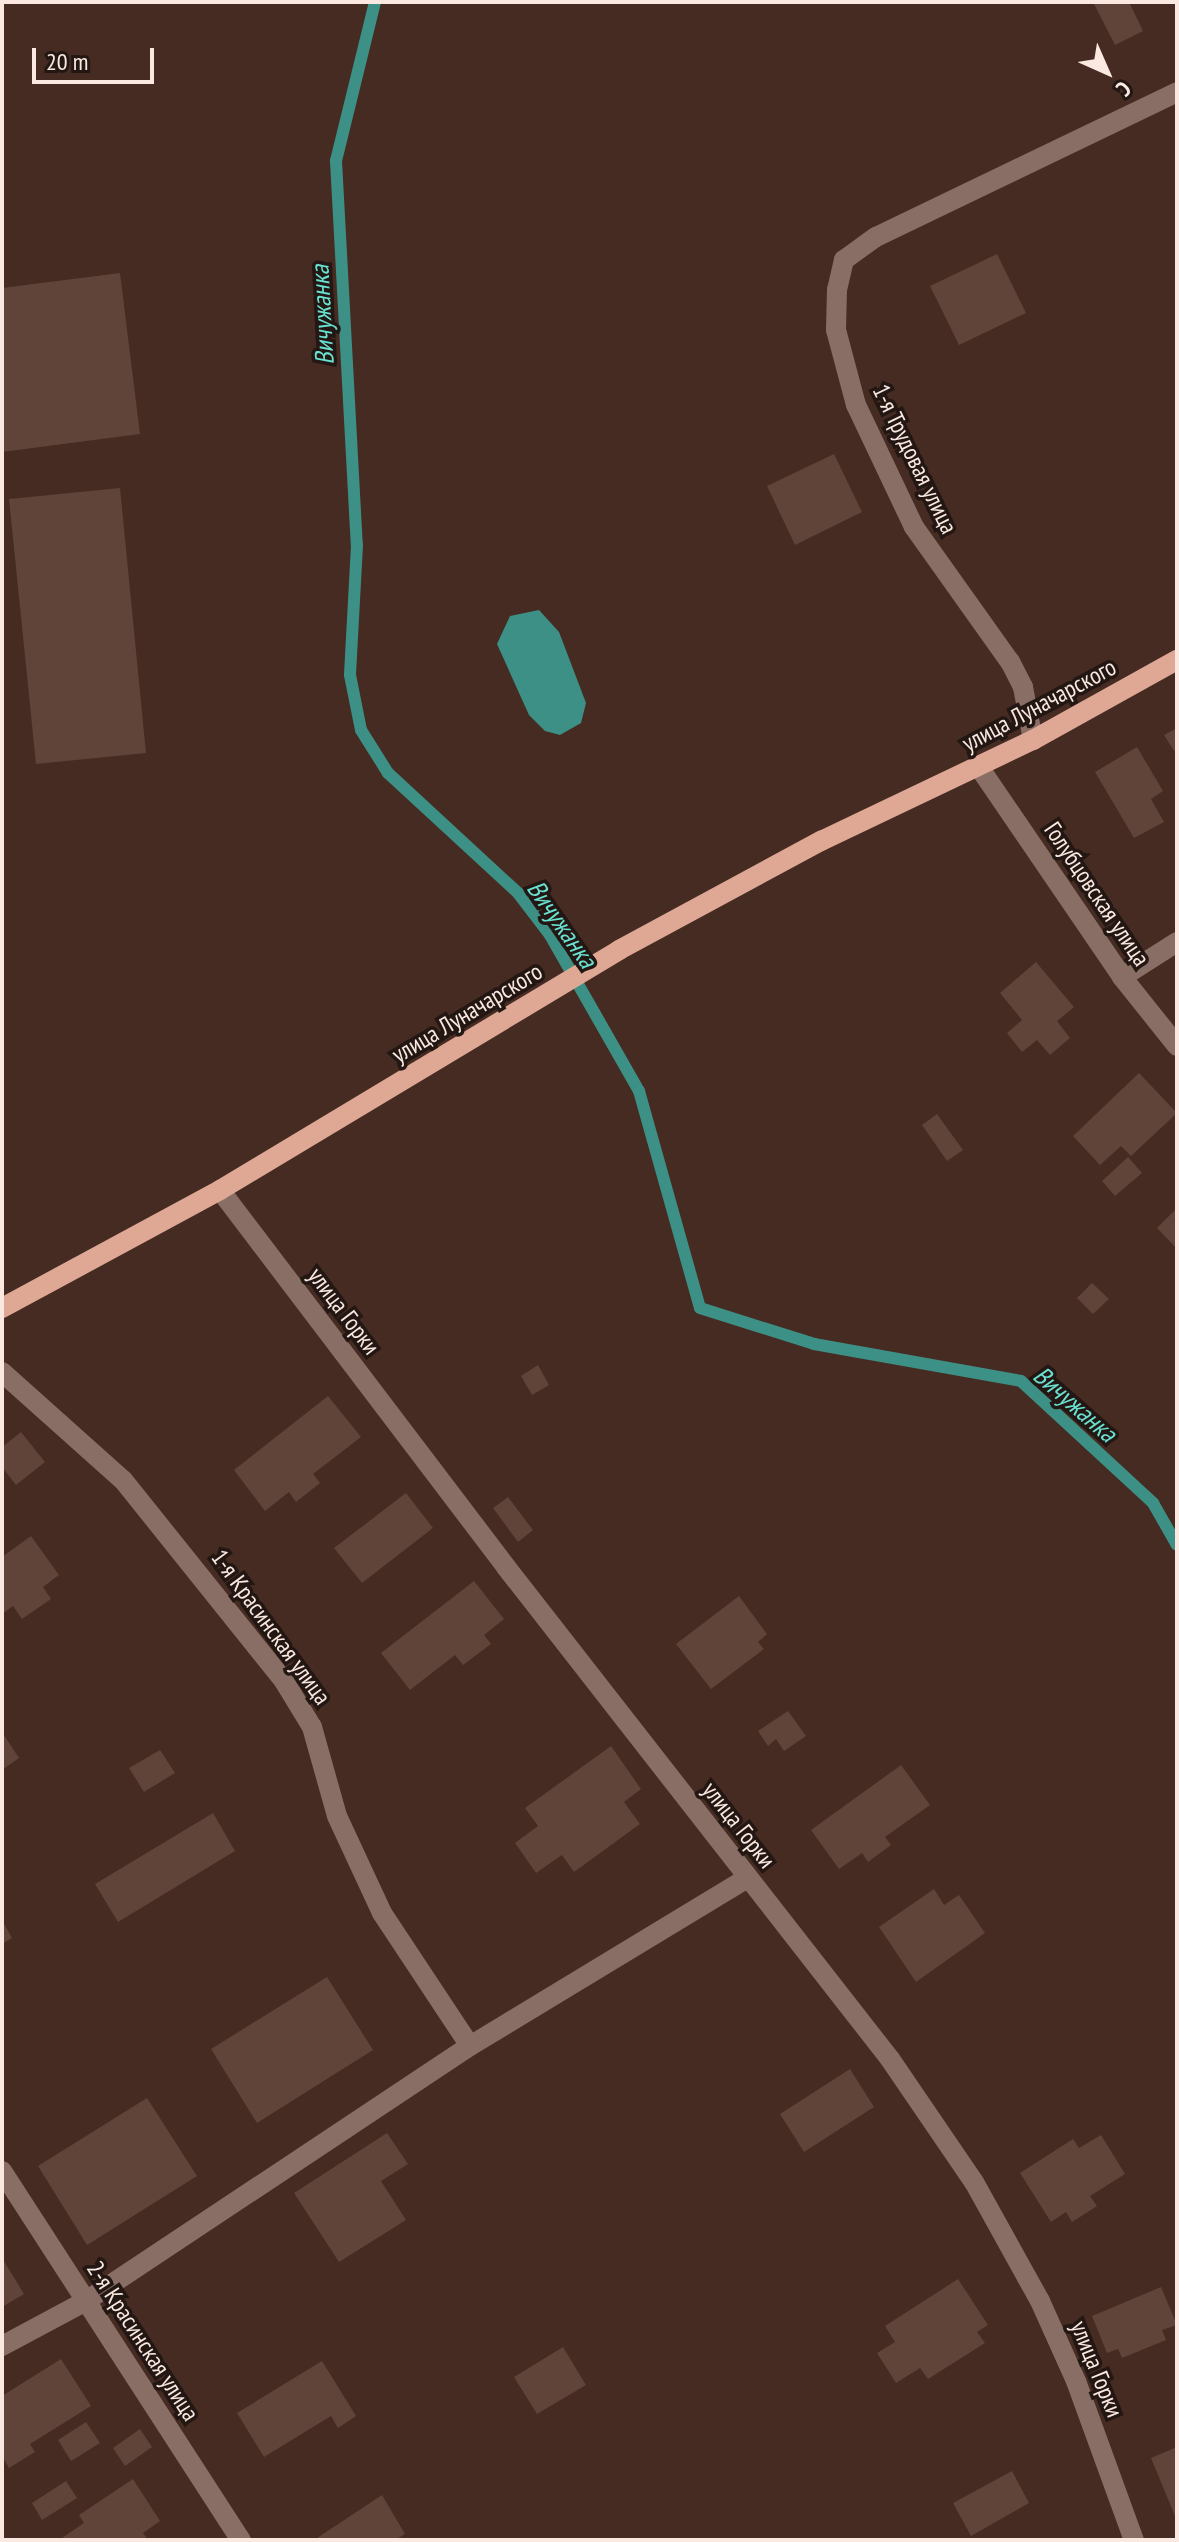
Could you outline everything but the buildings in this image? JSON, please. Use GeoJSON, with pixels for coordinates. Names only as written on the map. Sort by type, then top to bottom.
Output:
{"type":"FeatureCollection","features":[{"type":"Feature","properties":{"kind":"main road","name":"улица Луначарского"},"geometry":{"type":"LineString","coordinates":[[2,1308],[220,1190],[486,1034],[619,950],[821,841],[1033,740],[1177,660]]}},
{"type":"Feature","properties":{"kind":"street","name":"1-я Трудовая улица"},"geometry":{"type":"LineString","coordinates":[[1033,740],[1023,687],[1010,662],[914,527],[856,405],[836,330],[837,290],[844,260],[876,237],[1177,92]]}},
{"type":"Feature","properties":{"kind":"street","name":"Голубцовская улица"},"geometry":{"type":"LineString","coordinates":[[979,767],[1122,977],[1177,1046]]}},
{"type":"Feature","properties":{"kind":"street"},"geometry":{"type":"LineString","coordinates":[[1122,977],[1177,942]]}},
{"type":"Feature","properties":{"kind":"street","name":"улица Горки"},"geometry":{"type":"LineString","coordinates":[[220,1190],[747,1878],[890,2059],[974,2182],[1064,2354],[1134,2540]]}},
{"type":"Feature","properties":{"kind":"street","name":"1-я Красинская улица"},"geometry":{"type":"LineString","coordinates":[[2,1372],[123,1480],[284,1681],[312,1727],[337,1816],[382,1913],[470,2046]]}},
{"type":"Feature","properties":{"kind":"street"},"geometry":{"type":"LineString","coordinates":[[2,2346],[86,2301],[470,2046],[747,1878]]}},
{"type":"Feature","properties":{"kind":"street","name":"2-я Красинская улица"},"geometry":{"type":"LineString","coordinates":[[2,2171],[241,2540]]}},
{"type":"Feature","properties":{"kind":"water"},"geometry":{"type":"Polygon","coordinates":[[[539,610],[559,632],[586,703],[581,723],[560,735],[545,731],[529,715],[497,644],[510,616],[539,610]]]}},
{"type":"Feature","properties":{"kind":"waterway","name":"Вичужанка"},"geometry":{"type":"LineString","coordinates":[[375,2],[336,161],[357,545],[350,675],[361,730],[388,773],[518,893],[550,935],[639,1091],[700,1308],[814,1344],[1021,1381],[1153,1503],[1177,1545]]}}]}
